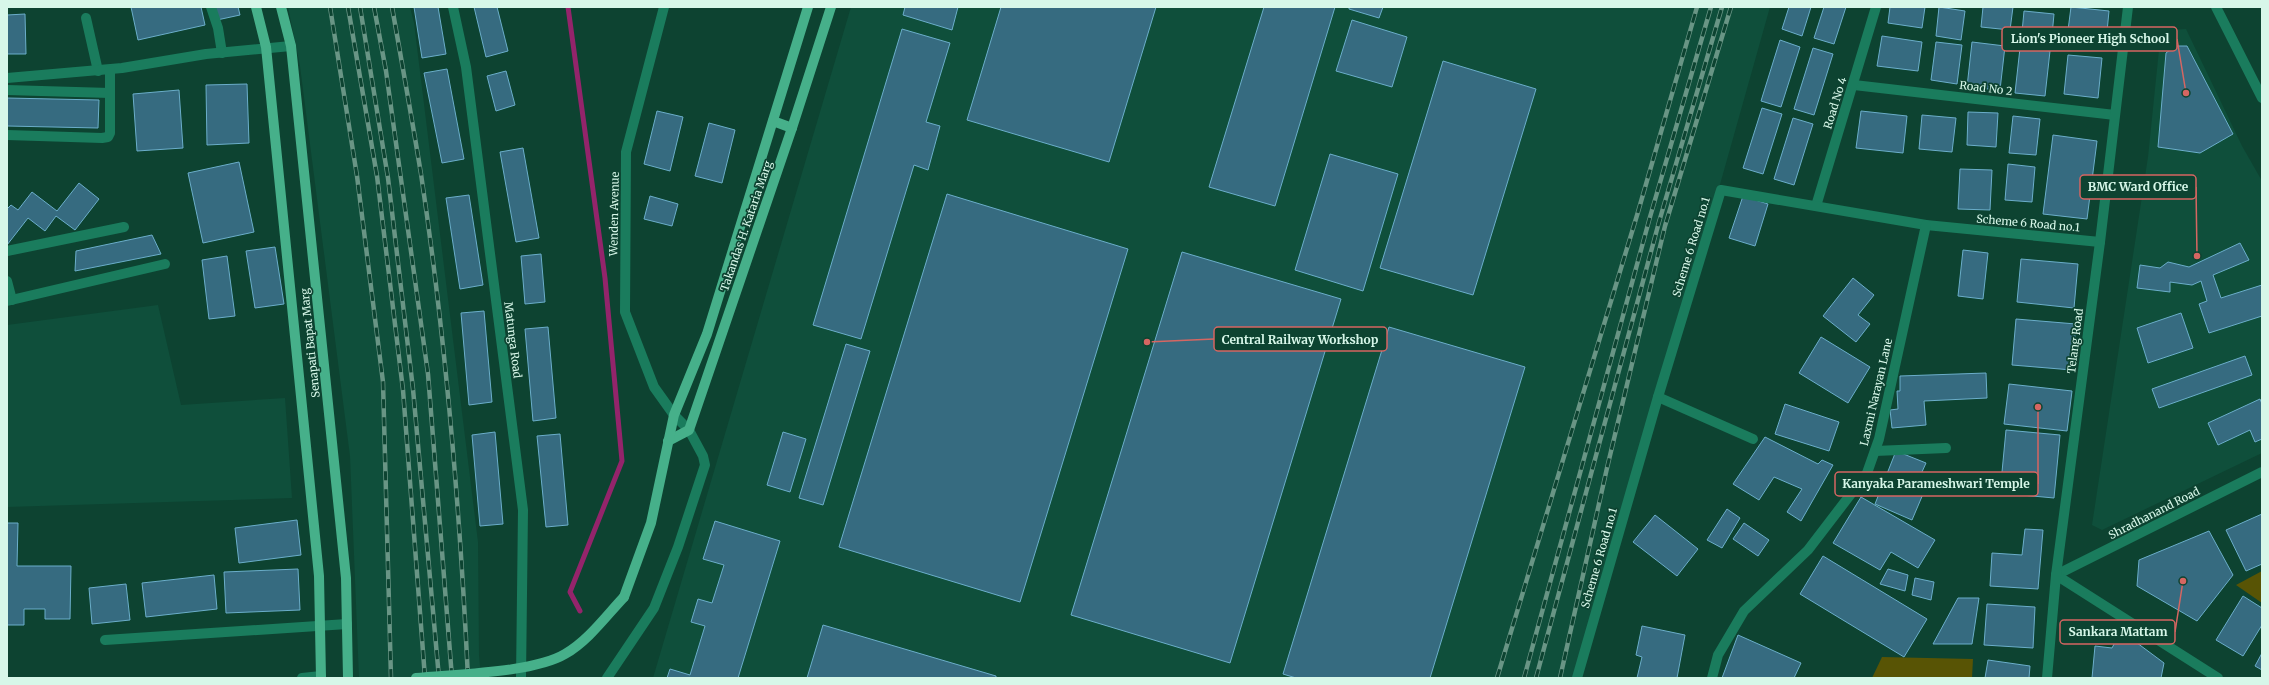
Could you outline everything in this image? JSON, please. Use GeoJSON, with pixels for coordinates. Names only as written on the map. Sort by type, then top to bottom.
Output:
{"type":"FeatureCollection","features":[{"type":"Feature","properties":{"kind":"main road","name":"Senapati Bapat Marg"},"geometry":{"type":"LineString","coordinates":[[256,7],[266,47],[319,576],[321,677]]}},
{"type":"Feature","properties":{"kind":"main road","name":"Senapati Bapat Marg"},"geometry":{"type":"LineString","coordinates":[[282,7],[291,46],[346,578],[348,678]]}},
{"type":"Feature","properties":{"kind":"main road","name":"Takandas H. Kataria Marg"},"geometry":{"type":"LineString","coordinates":[[416,678],[542,664],[571,650],[589,635],[624,597],[651,523],[674,415],[707,334],[808,7]]}},
{"type":"Feature","properties":{"kind":"main road","name":"Takandas H. Kataria Marg"},"geometry":{"type":"LineString","coordinates":[[689,430],[792,128],[831,7]]}},
{"type":"Feature","properties":{"kind":"main road"},"geometry":{"type":"LineString","coordinates":[[773,121],[792,128]]}},
{"type":"Feature","properties":{"kind":"main road"},"geometry":{"type":"LineString","coordinates":[[707,334],[720,341]]}},
{"type":"Feature","properties":{"kind":"main road"},"geometry":{"type":"LineString","coordinates":[[668,441],[689,430]]}},
{"type":"Feature","properties":{"kind":"street"},"geometry":{"type":"LineString","coordinates":[[211,7],[218,28],[222,53]]}},
{"type":"Feature","properties":{"kind":"street","name":"Matunga Road"},"geometry":{"type":"LineString","coordinates":[[452,7],[466,67],[523,510],[521,678]]}},
{"type":"Feature","properties":{"kind":"street","name":"Wenden Avenue"},"geometry":{"type":"LineString","coordinates":[[607,678],[654,608],[678,547],[705,465],[703,456],[689,430],[674,415],[654,387],[625,312],[626,152],[664,7]]}},
{"type":"Feature","properties":{"kind":"street","name":"Road No 4"},"geometry":{"type":"LineString","coordinates":[[1816,206],[1854,85],[1876,7]]}},
{"type":"Feature","properties":{"kind":"street","name":"Telang Road"},"geometry":{"type":"LineString","coordinates":[[2047,678],[2056,575],[2100,242],[2128,7]]}},
{"type":"Feature","properties":{"kind":"street"},"geometry":{"type":"LineString","coordinates":[[2216,7],[2262,98]]}},
{"type":"Feature","properties":{"kind":"street"},"geometry":{"type":"LineString","coordinates":[[86,18],[98,71]]}},
{"type":"Feature","properties":{"kind":"street"},"geometry":{"type":"LineString","coordinates":[[7,78],[110,70],[266,47],[291,46]]}},
{"type":"Feature","properties":{"kind":"street"},"geometry":{"type":"LineString","coordinates":[[7,135],[108,137],[110,133],[110,70]]}},
{"type":"Feature","properties":{"kind":"street","name":"Road No 2"},"geometry":{"type":"LineString","coordinates":[[1854,85],[2115,115]]}},
{"type":"Feature","properties":{"kind":"street"},"geometry":{"type":"LineString","coordinates":[[7,90],[110,93]]}},
{"type":"Feature","properties":{"kind":"street","name":"Scheme 6 Road no.1"},"geometry":{"type":"LineString","coordinates":[[1577,678],[1658,397],[1721,190],[1926,225],[2100,242]]}},
{"type":"Feature","properties":{"kind":"street","name":"Laxmi Narayan Lane"},"geometry":{"type":"LineString","coordinates":[[1712,678],[1718,655],[1744,611],[1808,550],[1867,473],[1879,439],[1926,225]]}},
{"type":"Feature","properties":{"kind":"street"},"geometry":{"type":"LineString","coordinates":[[7,251],[124,227]]}},
{"type":"Feature","properties":{"kind":"street"},"geometry":{"type":"LineString","coordinates":[[7,281],[10,300],[165,264]]}},
{"type":"Feature","properties":{"kind":"street"},"geometry":{"type":"LineString","coordinates":[[1658,397],[1753,439]]}},
{"type":"Feature","properties":{"kind":"street"},"geometry":{"type":"LineString","coordinates":[[1875,451],[1946,448]]}},
{"type":"Feature","properties":{"kind":"street","name":"Shradhanand Road"},"geometry":{"type":"LineString","coordinates":[[2056,575],[2262,472]]}},
{"type":"Feature","properties":{"kind":"street"},"geometry":{"type":"LineString","coordinates":[[2056,575],[2218,678]]}},
{"type":"Feature","properties":{"kind":"street"},"geometry":{"type":"LineString","coordinates":[[105,640],[347,624]]}},
{"type":"Feature","properties":{"kind":"street"},"geometry":{"type":"LineString","coordinates":[[302,678],[321,677]]}},
{"type":"Feature","properties":{"kind":"shaded area"},"geometry":{"type":"Polygon","coordinates":[[[288,7],[410,7],[414,23],[478,542],[479,655],[481,678],[359,678],[350,456],[300,66],[288,7]]]}},
{"type":"Feature","properties":{"kind":"shaded area"},"geometry":{"type":"Polygon","coordinates":[[[851,7],[1770,7],[1581,678],[653,678],[851,7]]]}},
{"type":"Feature","properties":{"kind":"shaded area"},"geometry":{"type":"Polygon","coordinates":[[[2186,29],[2242,146],[2262,181],[2262,453],[2102,530],[2092,525],[2148,157],[2160,40],[2172,30],[2186,29]]]}},
{"type":"Feature","properties":{"kind":"shaded area"},"geometry":{"type":"Polygon","coordinates":[[[158,305],[181,405],[285,398],[292,498],[7,507],[7,325],[158,305]]]}},
{"type":"Feature","properties":{"kind":"shaded area"},"geometry":{"type":"Polygon","coordinates":[[[2262,571],[2262,603],[2236,585],[2262,571]]]}},
{"type":"Feature","properties":{"kind":"shaded area"},"geometry":{"type":"Polygon","coordinates":[[[1882,657],[1973,659],[1972,678],[1872,678],[1882,657]]]}},
{"type":"Feature","properties":{"kind":"building"},"geometry":{"type":"Polygon","coordinates":[[[131,7],[201,7],[205,25],[138,40],[131,7]]]}},
{"type":"Feature","properties":{"kind":"building"},"geometry":{"type":"Polygon","coordinates":[[[214,7],[238,7],[240,15],[217,20],[214,7]]]}},
{"type":"Feature","properties":{"kind":"building"},"geometry":{"type":"Polygon","coordinates":[[[414,7],[438,7],[446,54],[422,58],[414,7]]]}},
{"type":"Feature","properties":{"kind":"building"},"geometry":{"type":"Polygon","coordinates":[[[474,7],[497,7],[508,51],[486,57],[474,7]]]}},
{"type":"Feature","properties":{"kind":"building"},"geometry":{"type":"Polygon","coordinates":[[[905,7],[958,7],[952,30],[903,15],[905,7]]]}},
{"type":"Feature","properties":{"kind":"building"},"geometry":{"type":"Polygon","coordinates":[[[1001,7],[1156,7],[1109,162],[967,120],[1001,7]]]}},
{"type":"Feature","properties":{"kind":"building"},"geometry":{"type":"Polygon","coordinates":[[[1264,7],[1335,7],[1275,206],[1209,187],[1264,7]]]}},
{"type":"Feature","properties":{"kind":"building"},"geometry":{"type":"Polygon","coordinates":[[[1349,7],[1383,7],[1379,18],[1349,9],[1349,7]]]}},
{"type":"Feature","properties":{"kind":"building"},"geometry":{"type":"Polygon","coordinates":[[[1789,7],[1811,7],[1802,36],[1782,29],[1789,7]]]}},
{"type":"Feature","properties":{"kind":"building"},"geometry":{"type":"Polygon","coordinates":[[[1824,7],[1846,7],[1834,44],[1814,38],[1824,7]]]}},
{"type":"Feature","properties":{"kind":"building"},"geometry":{"type":"Polygon","coordinates":[[[1890,7],[1925,7],[1922,28],[1888,23],[1890,7]]]}},
{"type":"Feature","properties":{"kind":"building"},"geometry":{"type":"Polygon","coordinates":[[[1939,7],[1965,11],[1961,40],[1936,36],[1939,7]]]}},
{"type":"Feature","properties":{"kind":"building"},"geometry":{"type":"Polygon","coordinates":[[[1983,7],[2013,7],[2010,30],[1981,27],[1983,7]]]}},
{"type":"Feature","properties":{"kind":"building"},"geometry":{"type":"Polygon","coordinates":[[[2071,7],[2109,11],[2106,42],[2067,38],[2071,7]]]}},
{"type":"Feature","properties":{"kind":"building"},"geometry":{"type":"Polygon","coordinates":[[[2024,11],[2054,14],[2051,46],[2021,43],[2024,11]]]}},
{"type":"Feature","properties":{"kind":"building"},"geometry":{"type":"Polygon","coordinates":[[[25,14],[26,54],[7,54],[7,15],[25,14]]]}},
{"type":"Feature","properties":{"kind":"building"},"geometry":{"type":"Polygon","coordinates":[[[1352,20],[1407,37],[1392,87],[1336,71],[1352,20]]]}},
{"type":"Feature","properties":{"kind":"building"},"geometry":{"type":"Polygon","coordinates":[[[902,29],[950,43],[926,122],[940,126],[928,170],[914,165],[861,339],[813,325],[902,29]]]}},
{"type":"Feature","properties":{"kind":"building"},"geometry":{"type":"Polygon","coordinates":[[[1882,36],[1922,42],[1918,71],[1877,66],[1882,36]]]}},
{"type":"Feature","properties":{"kind":"building"},"geometry":{"type":"Polygon","coordinates":[[[1780,40],[1800,47],[1781,107],[1761,101],[1780,40]]]}},
{"type":"Feature","properties":{"kind":"building"},"geometry":{"type":"Polygon","coordinates":[[[1936,42],[1962,45],[1957,84],[1931,80],[1936,42]]]}},
{"type":"Feature","properties":{"kind":"building"},"geometry":{"type":"Polygon","coordinates":[[[1972,42],[2005,46],[2000,90],[1967,87],[1972,42]]]}},
{"type":"Feature","properties":{"kind":"building"},"geometry":{"type":"Polygon","coordinates":[[[2175,46],[2187,46],[2233,134],[2200,153],[2158,147],[2166,53],[2175,46]]]}},
{"type":"Feature","properties":{"kind":"building"},"geometry":{"type":"Polygon","coordinates":[[[1813,48],[1833,54],[1814,115],[1794,109],[1813,48]]]}},
{"type":"Feature","properties":{"kind":"building"},"geometry":{"type":"Polygon","coordinates":[[[2020,48],[2050,51],[2045,96],[2015,93],[2020,48]]]}},
{"type":"Feature","properties":{"kind":"building"},"geometry":{"type":"Polygon","coordinates":[[[2068,55],[2102,58],[2098,98],[2064,94],[2068,55]]]}},
{"type":"Feature","properties":{"kind":"building"},"geometry":{"type":"Polygon","coordinates":[[[1443,61],[1536,89],[1473,295],[1380,268],[1443,61]]]}},
{"type":"Feature","properties":{"kind":"building"},"geometry":{"type":"Polygon","coordinates":[[[447,69],[464,159],[442,163],[424,73],[447,69]]]}},
{"type":"Feature","properties":{"kind":"building"},"geometry":{"type":"Polygon","coordinates":[[[506,71],[515,105],[496,111],[487,76],[506,71]]]}},
{"type":"Feature","properties":{"kind":"building"},"geometry":{"type":"Polygon","coordinates":[[[247,84],[249,143],[207,145],[206,85],[247,84]]]}},
{"type":"Feature","properties":{"kind":"building"},"geometry":{"type":"Polygon","coordinates":[[[179,90],[183,148],[137,151],[133,94],[179,90]]]}},
{"type":"Feature","properties":{"kind":"building"},"geometry":{"type":"Polygon","coordinates":[[[7,98],[99,100],[98,128],[7,126],[7,98]]]}},
{"type":"Feature","properties":{"kind":"building"},"geometry":{"type":"Polygon","coordinates":[[[1762,108],[1782,114],[1763,174],[1743,168],[1762,108]]]}},
{"type":"Feature","properties":{"kind":"building"},"geometry":{"type":"Polygon","coordinates":[[[657,111],[683,117],[670,171],[644,164],[657,111]]]}},
{"type":"Feature","properties":{"kind":"building"},"geometry":{"type":"Polygon","coordinates":[[[1861,111],[1907,116],[1903,153],[1856,148],[1861,111]]]}},
{"type":"Feature","properties":{"kind":"building"},"geometry":{"type":"Polygon","coordinates":[[[1968,112],[1998,113],[1996,147],[1967,145],[1968,112]]]}},
{"type":"Feature","properties":{"kind":"building"},"geometry":{"type":"Polygon","coordinates":[[[1922,115],[1956,118],[1952,152],[1919,149],[1922,115]]]}},
{"type":"Feature","properties":{"kind":"building"},"geometry":{"type":"Polygon","coordinates":[[[2013,116],[2040,119],[2036,155],[2009,153],[2013,116]]]}},
{"type":"Feature","properties":{"kind":"building"},"geometry":{"type":"Polygon","coordinates":[[[1793,118],[1813,124],[1794,185],[1774,179],[1793,118]]]}},
{"type":"Feature","properties":{"kind":"building"},"geometry":{"type":"Polygon","coordinates":[[[709,123],[735,130],[722,183],[695,176],[709,123]]]}},
{"type":"Feature","properties":{"kind":"building"},"geometry":{"type":"Polygon","coordinates":[[[2053,135],[2097,141],[2087,219],[2043,214],[2053,135]]]}},
{"type":"Feature","properties":{"kind":"building"},"geometry":{"type":"Polygon","coordinates":[[[523,148],[539,238],[516,242],[500,152],[523,148]]]}},
{"type":"Feature","properties":{"kind":"building"},"geometry":{"type":"Polygon","coordinates":[[[1330,154],[1398,174],[1363,291],[1295,270],[1330,154]]]}},
{"type":"Feature","properties":{"kind":"building"},"geometry":{"type":"Polygon","coordinates":[[[239,162],[254,232],[203,243],[188,173],[239,162]]]}},
{"type":"Feature","properties":{"kind":"building"},"geometry":{"type":"Polygon","coordinates":[[[2008,164],[2035,167],[2032,202],[2005,200],[2008,164]]]}},
{"type":"Feature","properties":{"kind":"building"},"geometry":{"type":"Polygon","coordinates":[[[1960,169],[1992,170],[1990,210],[1958,209],[1960,169]]]}},
{"type":"Feature","properties":{"kind":"building"},"geometry":{"type":"Polygon","coordinates":[[[79,183],[99,199],[75,230],[56,216],[45,231],[28,218],[7,245],[7,209],[11,205],[18,210],[32,192],[57,211],[79,183]]]}},
{"type":"Feature","properties":{"kind":"building"},"geometry":{"type":"Polygon","coordinates":[[[947,194],[1128,249],[1020,602],[839,547],[947,194]]]}},
{"type":"Feature","properties":{"kind":"building"},"geometry":{"type":"Polygon","coordinates":[[[469,195],[483,285],[460,289],[446,198],[469,195]]]}},
{"type":"Feature","properties":{"kind":"building"},"geometry":{"type":"Polygon","coordinates":[[[650,196],[678,204],[672,226],[644,219],[650,196]]]}},
{"type":"Feature","properties":{"kind":"building"},"geometry":{"type":"Polygon","coordinates":[[[1743,196],[1768,204],[1755,246],[1729,238],[1743,196]]]}},
{"type":"Feature","properties":{"kind":"building"},"geometry":{"type":"Polygon","coordinates":[[[152,235],[161,254],[75,271],[76,251],[152,235]]]}},
{"type":"Feature","properties":{"kind":"building"},"geometry":{"type":"Polygon","coordinates":[[[2240,243],[2249,260],[2213,275],[2221,298],[2262,285],[2262,316],[2209,333],[2199,304],[2207,301],[2201,281],[2192,285],[2170,282],[2170,292],[2137,288],[2140,265],[2160,268],[2168,262],[2189,267],[2240,243]]]}},
{"type":"Feature","properties":{"kind":"building"},"geometry":{"type":"Polygon","coordinates":[[[275,247],[284,304],[255,308],[246,251],[275,247]]]}},
{"type":"Feature","properties":{"kind":"building"},"geometry":{"type":"Polygon","coordinates":[[[1963,250],[1988,253],[1983,299],[1958,296],[1963,250]]]}},
{"type":"Feature","properties":{"kind":"building"},"geometry":{"type":"Polygon","coordinates":[[[1182,252],[1341,299],[1230,663],[1071,615],[1182,252]]]}},
{"type":"Feature","properties":{"kind":"building"},"geometry":{"type":"Polygon","coordinates":[[[541,254],[545,302],[525,304],[521,256],[541,254]]]}},
{"type":"Feature","properties":{"kind":"building"},"geometry":{"type":"Polygon","coordinates":[[[227,256],[235,316],[209,319],[202,260],[227,256]]]}},
{"type":"Feature","properties":{"kind":"building"},"geometry":{"type":"Polygon","coordinates":[[[2021,259],[2078,264],[2074,308],[2017,302],[2021,259]]]}},
{"type":"Feature","properties":{"kind":"building"},"geometry":{"type":"Polygon","coordinates":[[[1853,278],[1874,295],[1858,315],[1870,324],[1856,342],[1823,316],[1853,278]]]}},
{"type":"Feature","properties":{"kind":"building"},"geometry":{"type":"Polygon","coordinates":[[[484,311],[492,402],[469,405],[461,313],[484,311]]]}},
{"type":"Feature","properties":{"kind":"building"},"geometry":{"type":"Polygon","coordinates":[[[2181,313],[2193,348],[2148,363],[2137,328],[2181,313]]]}},
{"type":"Feature","properties":{"kind":"building"},"geometry":{"type":"Polygon","coordinates":[[[2016,319],[2076,324],[2072,370],[2012,365],[2016,319]]]}},
{"type":"Feature","properties":{"kind":"building"},"geometry":{"type":"Polygon","coordinates":[[[548,327],[556,418],[533,421],[525,329],[548,327]]]}},
{"type":"Feature","properties":{"kind":"building"},"geometry":{"type":"Polygon","coordinates":[[[1389,327],[1525,367],[1430,678],[1296,678],[1283,674],[1389,327]]]}},
{"type":"Feature","properties":{"kind":"building"},"geometry":{"type":"Polygon","coordinates":[[[1821,337],[1870,367],[1848,403],[1799,373],[1821,337]]]}},
{"type":"Feature","properties":{"kind":"building"},"geometry":{"type":"Polygon","coordinates":[[[846,344],[870,351],[823,505],[799,498],[846,344]]]}},
{"type":"Feature","properties":{"kind":"building"},"geometry":{"type":"Polygon","coordinates":[[[2245,356],[2252,375],[2159,408],[2152,389],[2245,356]]]}},
{"type":"Feature","properties":{"kind":"building"},"geometry":{"type":"Polygon","coordinates":[[[1986,373],[1987,398],[1924,401],[1926,425],[1892,428],[1890,410],[1898,409],[1897,391],[1900,391],[1900,376],[1986,373]]]}},
{"type":"Feature","properties":{"kind":"building"},"geometry":{"type":"Polygon","coordinates":[[[2009,384],[2072,391],[2067,431],[2004,424],[2009,384]]]}},
{"type":"Feature","properties":{"kind":"building"},"geometry":{"type":"Polygon","coordinates":[[[2260,399],[2262,404],[2262,439],[2255,442],[2250,430],[2218,445],[2208,423],[2260,399]]]}},
{"type":"Feature","properties":{"kind":"building"},"geometry":{"type":"Polygon","coordinates":[[[1785,404],[1839,422],[1829,451],[1775,434],[1785,404]]]}},
{"type":"Feature","properties":{"kind":"building"},"geometry":{"type":"Polygon","coordinates":[[[2006,430],[2060,435],[2054,498],[2000,493],[2006,430]]]}},
{"type":"Feature","properties":{"kind":"building"},"geometry":{"type":"Polygon","coordinates":[[[495,432],[503,524],[480,526],[472,435],[495,432]]]}},
{"type":"Feature","properties":{"kind":"building"},"geometry":{"type":"Polygon","coordinates":[[[783,432],[806,439],[790,492],[767,485],[783,432]]]}},
{"type":"Feature","properties":{"kind":"building"},"geometry":{"type":"Polygon","coordinates":[[[560,434],[568,525],[546,527],[537,436],[560,434]]]}},
{"type":"Feature","properties":{"kind":"building"},"geometry":{"type":"Polygon","coordinates":[[[1765,437],[1818,464],[1822,460],[1833,465],[1801,521],[1787,512],[1802,489],[1774,477],[1759,500],[1733,484],[1765,437]]]}},
{"type":"Feature","properties":{"kind":"building"},"geometry":{"type":"Polygon","coordinates":[[[1896,451],[1926,463],[1917,483],[1926,487],[1912,520],[1875,504],[1896,451]]]}},
{"type":"Feature","properties":{"kind":"building"},"geometry":{"type":"Polygon","coordinates":[[[1861,497],[1935,540],[1918,568],[1891,552],[1880,570],[1833,543],[1861,497]]]}},
{"type":"Feature","properties":{"kind":"building"},"geometry":{"type":"Polygon","coordinates":[[[1727,509],[1740,518],[1722,548],[1707,540],[1727,509]]]}},
{"type":"Feature","properties":{"kind":"building"},"geometry":{"type":"Polygon","coordinates":[[[2262,514],[2262,564],[2246,571],[2226,530],[2262,514]]]}},
{"type":"Feature","properties":{"kind":"building"},"geometry":{"type":"Polygon","coordinates":[[[1655,515],[1698,549],[1677,576],[1633,542],[1655,515]]]}},
{"type":"Feature","properties":{"kind":"building"},"geometry":{"type":"Polygon","coordinates":[[[297,520],[301,555],[239,563],[235,528],[297,520]]]}},
{"type":"Feature","properties":{"kind":"building"},"geometry":{"type":"Polygon","coordinates":[[[715,521],[780,541],[738,678],[667,678],[670,669],[690,675],[705,626],[691,622],[698,599],[712,603],[724,565],[703,559],[715,521]]]}},
{"type":"Feature","properties":{"kind":"building"},"geometry":{"type":"Polygon","coordinates":[[[7,523],[18,523],[17,566],[71,566],[70,619],[45,619],[45,609],[24,609],[24,625],[7,625],[7,523]]]}},
{"type":"Feature","properties":{"kind":"building"},"geometry":{"type":"Polygon","coordinates":[[[1744,523],[1769,540],[1758,556],[1733,539],[1744,523]]]}},
{"type":"Feature","properties":{"kind":"building"},"geometry":{"type":"Polygon","coordinates":[[[2025,529],[2043,530],[2038,589],[1990,586],[1992,553],[2022,555],[2025,529]]]}},
{"type":"Feature","properties":{"kind":"building"},"geometry":{"type":"Polygon","coordinates":[[[2209,531],[2233,575],[2197,621],[2137,586],[2139,560],[2209,531]]]}},
{"type":"Feature","properties":{"kind":"building"},"geometry":{"type":"Polygon","coordinates":[[[1823,556],[1927,619],[1904,657],[1800,594],[1823,556]]]}},
{"type":"Feature","properties":{"kind":"building"},"geometry":{"type":"Polygon","coordinates":[[[298,569],[300,610],[226,613],[224,572],[298,569]]]}},
{"type":"Feature","properties":{"kind":"building"},"geometry":{"type":"Polygon","coordinates":[[[1888,569],[1908,575],[1905,591],[1880,584],[1888,569]]]}},
{"type":"Feature","properties":{"kind":"building"},"geometry":{"type":"Polygon","coordinates":[[[214,575],[217,609],[146,617],[142,583],[214,575]]]}},
{"type":"Feature","properties":{"kind":"building"},"geometry":{"type":"Polygon","coordinates":[[[1915,578],[1934,582],[1931,600],[1912,595],[1915,578]]]}},
{"type":"Feature","properties":{"kind":"building"},"geometry":{"type":"Polygon","coordinates":[[[126,584],[130,620],[92,624],[89,588],[126,584]]]}},
{"type":"Feature","properties":{"kind":"building"},"geometry":{"type":"Polygon","coordinates":[[[2243,596],[2262,608],[2262,625],[2243,656],[2216,640],[2243,596]]]}},
{"type":"Feature","properties":{"kind":"building"},"geometry":{"type":"Polygon","coordinates":[[[1958,598],[1979,598],[1972,644],[1933,644],[1958,598]]]}},
{"type":"Feature","properties":{"kind":"building"},"geometry":{"type":"Polygon","coordinates":[[[1987,604],[2035,607],[2033,648],[1984,645],[1987,604]]]}},
{"type":"Feature","properties":{"kind":"building"},"geometry":{"type":"Polygon","coordinates":[[[823,625],[996,676],[996,678],[807,678],[823,625]]]}},
{"type":"Feature","properties":{"kind":"building"},"geometry":{"type":"Polygon","coordinates":[[[1642,626],[1685,635],[1677,678],[1637,678],[1642,657],[1636,655],[1642,626]]]}},
{"type":"Feature","properties":{"kind":"building"},"geometry":{"type":"Polygon","coordinates":[[[2121,631],[2164,663],[2161,678],[2092,678],[2095,646],[2112,648],[2121,631]]]}},
{"type":"Feature","properties":{"kind":"building"},"geometry":{"type":"Polygon","coordinates":[[[1738,635],[1801,663],[1794,678],[1722,678],[1738,635]]]}},
{"type":"Feature","properties":{"kind":"building"},"geometry":{"type":"Polygon","coordinates":[[[2262,653],[2262,670],[2255,666],[2262,653]]]}},
{"type":"Feature","properties":{"kind":"building"},"geometry":{"type":"Polygon","coordinates":[[[1988,660],[2030,666],[2029,678],[1985,678],[1988,660]]]}},
{"type":"Feature","properties":{"kind":"waterway"},"geometry":{"type":"LineString","coordinates":[[568,7],[605,278],[622,461],[570,592],[580,611]]}},
{"type":"Feature","properties":{"kind":"railway"},"geometry":{"type":"LineString","coordinates":[[330,7],[357,176],[383,382],[391,678]]}},
{"type":"Feature","properties":{"kind":"railway"},"geometry":{"type":"LineString","coordinates":[[348,7],[377,176],[403,390],[425,678]]}},
{"type":"Feature","properties":{"kind":"railway"},"geometry":{"type":"LineString","coordinates":[[360,7],[388,178],[413,389],[439,678]]}},
{"type":"Feature","properties":{"kind":"railway"},"geometry":{"type":"LineString","coordinates":[[374,7],[386,71],[428,374],[452,678]]}},
{"type":"Feature","properties":{"kind":"railway"},"geometry":{"type":"LineString","coordinates":[[392,7],[421,174],[438,300],[451,426],[461,552],[468,678]]}},
{"type":"Feature","properties":{"kind":"railway"},"geometry":{"type":"LineString","coordinates":[[1497,678],[1638,212],[1697,7]]}},
{"type":"Feature","properties":{"kind":"railway"},"geometry":{"type":"LineString","coordinates":[[1524,678],[1650,217],[1711,7]]}},
{"type":"Feature","properties":{"kind":"railway"},"geometry":{"type":"LineString","coordinates":[[1536,678],[1659,222],[1722,7]]}},
{"type":"Feature","properties":{"kind":"railway"},"geometry":{"type":"LineString","coordinates":[[1560,678],[1607,468],[1665,226],[1731,7]]}},
{"type":"Feature","properties":{"kind":"place","name":"Lion's Pioneer High School"},"geometry":{"type":"Point","coordinates":[2186,93]}},
{"type":"Feature","properties":{"kind":"place","name":"BMC Ward Office"},"geometry":{"type":"Point","coordinates":[2197,256]}},
{"type":"Feature","properties":{"kind":"place","name":"Central Railway Workshop"},"geometry":{"type":"Point","coordinates":[1147,342]}},
{"type":"Feature","properties":{"kind":"place","name":"Kanyaka Parameshwari Temple"},"geometry":{"type":"Point","coordinates":[2038,407]}},
{"type":"Feature","properties":{"kind":"place","name":"Sankara Mattam"},"geometry":{"type":"Point","coordinates":[2183,581]}}]}
